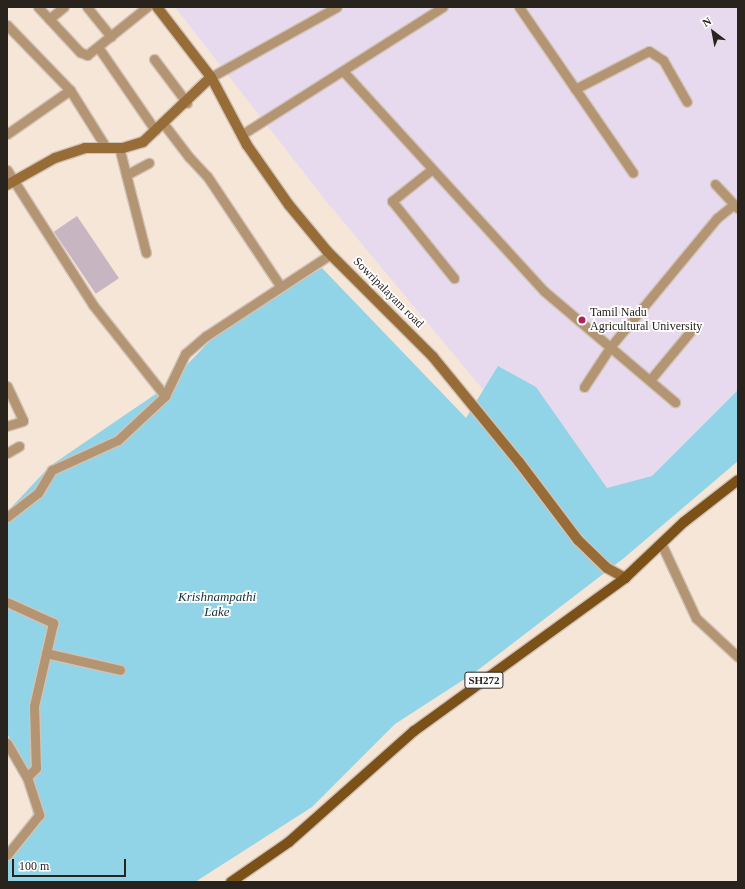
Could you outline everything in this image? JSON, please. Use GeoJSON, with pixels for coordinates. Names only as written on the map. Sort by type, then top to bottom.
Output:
{"type":"FeatureCollection","features":[{"type":"Feature","properties":{"kind":"main road","name":"SH272"},"geometry":{"type":"LineString","coordinates":[[231,882],[289,842],[414,731],[625,578],[661,543],[738,480]]}},
{"type":"Feature","properties":{"kind":"street"},"geometry":{"type":"LineString","coordinates":[[38,7],[80,52],[87,55],[111,37],[136,11],[147,7]]}},
{"type":"Feature","properties":{"kind":"street"},"geometry":{"type":"LineString","coordinates":[[49,19],[64,7]]}},
{"type":"Feature","properties":{"kind":"street"},"geometry":{"type":"LineString","coordinates":[[87,7],[111,37]]}},
{"type":"Feature","properties":{"kind":"street","name":"Sowripalayam road"},"geometry":{"type":"LineString","coordinates":[[157,7],[211,77],[241,135],[288,205],[331,254],[433,357],[519,462],[578,540],[607,568],[625,578]]}},
{"type":"Feature","properties":{"kind":"street"},"geometry":{"type":"LineString","coordinates":[[11,182],[54,158],[85,148],[105,146],[119,148],[135,146],[187,103],[211,77],[337,7]]}},
{"type":"Feature","properties":{"kind":"street"},"geometry":{"type":"LineString","coordinates":[[241,135],[443,7]]}},
{"type":"Feature","properties":{"kind":"street"},"geometry":{"type":"LineString","coordinates":[[519,7],[633,173]]}},
{"type":"Feature","properties":{"kind":"street"},"geometry":{"type":"LineString","coordinates":[[9,29],[70,90],[105,146]]}},
{"type":"Feature","properties":{"kind":"street"},"geometry":{"type":"LineString","coordinates":[[98,47],[155,130]]}},
{"type":"Feature","properties":{"kind":"street"},"geometry":{"type":"LineString","coordinates":[[575,89],[649,51],[663,60],[687,102]]}},
{"type":"Feature","properties":{"kind":"street"},"geometry":{"type":"LineString","coordinates":[[154,59],[187,103]]}},
{"type":"Feature","properties":{"kind":"street"},"geometry":{"type":"LineString","coordinates":[[343,70],[431,170],[442,177],[544,291],[612,346],[675,402]]}},
{"type":"Feature","properties":{"kind":"street"},"geometry":{"type":"LineString","coordinates":[[7,134],[70,90]]}},
{"type":"Feature","properties":{"kind":"street"},"geometry":{"type":"LineString","coordinates":[[163,123],[189,157],[207,176],[281,287]]}},
{"type":"Feature","properties":{"kind":"street"},"geometry":{"type":"LineString","coordinates":[[119,148],[146,253]]}},
{"type":"Feature","properties":{"kind":"street"},"geometry":{"type":"LineString","coordinates":[[126,175],[149,163]]}},
{"type":"Feature","properties":{"kind":"street"},"geometry":{"type":"LineString","coordinates":[[7,170],[11,182],[93,305],[165,396]]}},
{"type":"Feature","properties":{"kind":"street"},"geometry":{"type":"LineString","coordinates":[[431,170],[392,201],[454,278]]}},
{"type":"Feature","properties":{"kind":"street"},"geometry":{"type":"LineString","coordinates":[[584,387],[612,346],[708,230],[735,207],[715,184]]}},
{"type":"Feature","properties":{"kind":"street"},"geometry":{"type":"LineString","coordinates":[[7,517],[38,493],[52,470],[118,440],[165,396],[185,354],[223,324],[331,254]]}},
{"type":"Feature","properties":{"kind":"street"},"geometry":{"type":"LineString","coordinates":[[650,380],[695,326]]}},
{"type":"Feature","properties":{"kind":"street"},"geometry":{"type":"LineString","coordinates":[[7,386],[23,421],[7,426]]}},
{"type":"Feature","properties":{"kind":"street"},"geometry":{"type":"LineString","coordinates":[[7,452],[19,446]]}},
{"type":"Feature","properties":{"kind":"street"},"geometry":{"type":"LineString","coordinates":[[661,543],[696,618],[738,657]]}},
{"type":"Feature","properties":{"kind":"street"},"geometry":{"type":"LineString","coordinates":[[7,602],[53,623],[34,706],[36,768],[27,777]]}},
{"type":"Feature","properties":{"kind":"street"},"geometry":{"type":"LineString","coordinates":[[46,653],[120,670]]}},
{"type":"Feature","properties":{"kind":"street"},"geometry":{"type":"LineString","coordinates":[[7,743],[27,777],[39,815],[7,855]]}},
{"type":"Feature","properties":{"kind":"shaded area","name":"Tamil Nadu Agricultural University"},"geometry":{"type":"Polygon","coordinates":[[[175,7],[738,7],[738,445],[618,552],[322,196],[175,7]]]}},
{"type":"Feature","properties":{"kind":"water","name":"Krishnampathi Lake"},"geometry":{"type":"Polygon","coordinates":[[[322,268],[466,418],[498,366],[536,387],[607,488],[652,476],[738,390],[738,461],[624,558],[474,673],[395,724],[312,807],[195,882],[7,882],[7,855],[33,830],[32,785],[7,733],[7,512],[50,466],[166,387],[220,330],[322,268]]]}},
{"type":"Feature","properties":{"kind":"building"},"geometry":{"type":"Polygon","coordinates":[[[77,216],[119,278],[96,294],[54,232],[77,216]]]}},
{"type":"Feature","properties":{"kind":"place","name":"Tamil Nadu Agricultural University"},"geometry":{"type":"Point","coordinates":[582,320]}}]}
